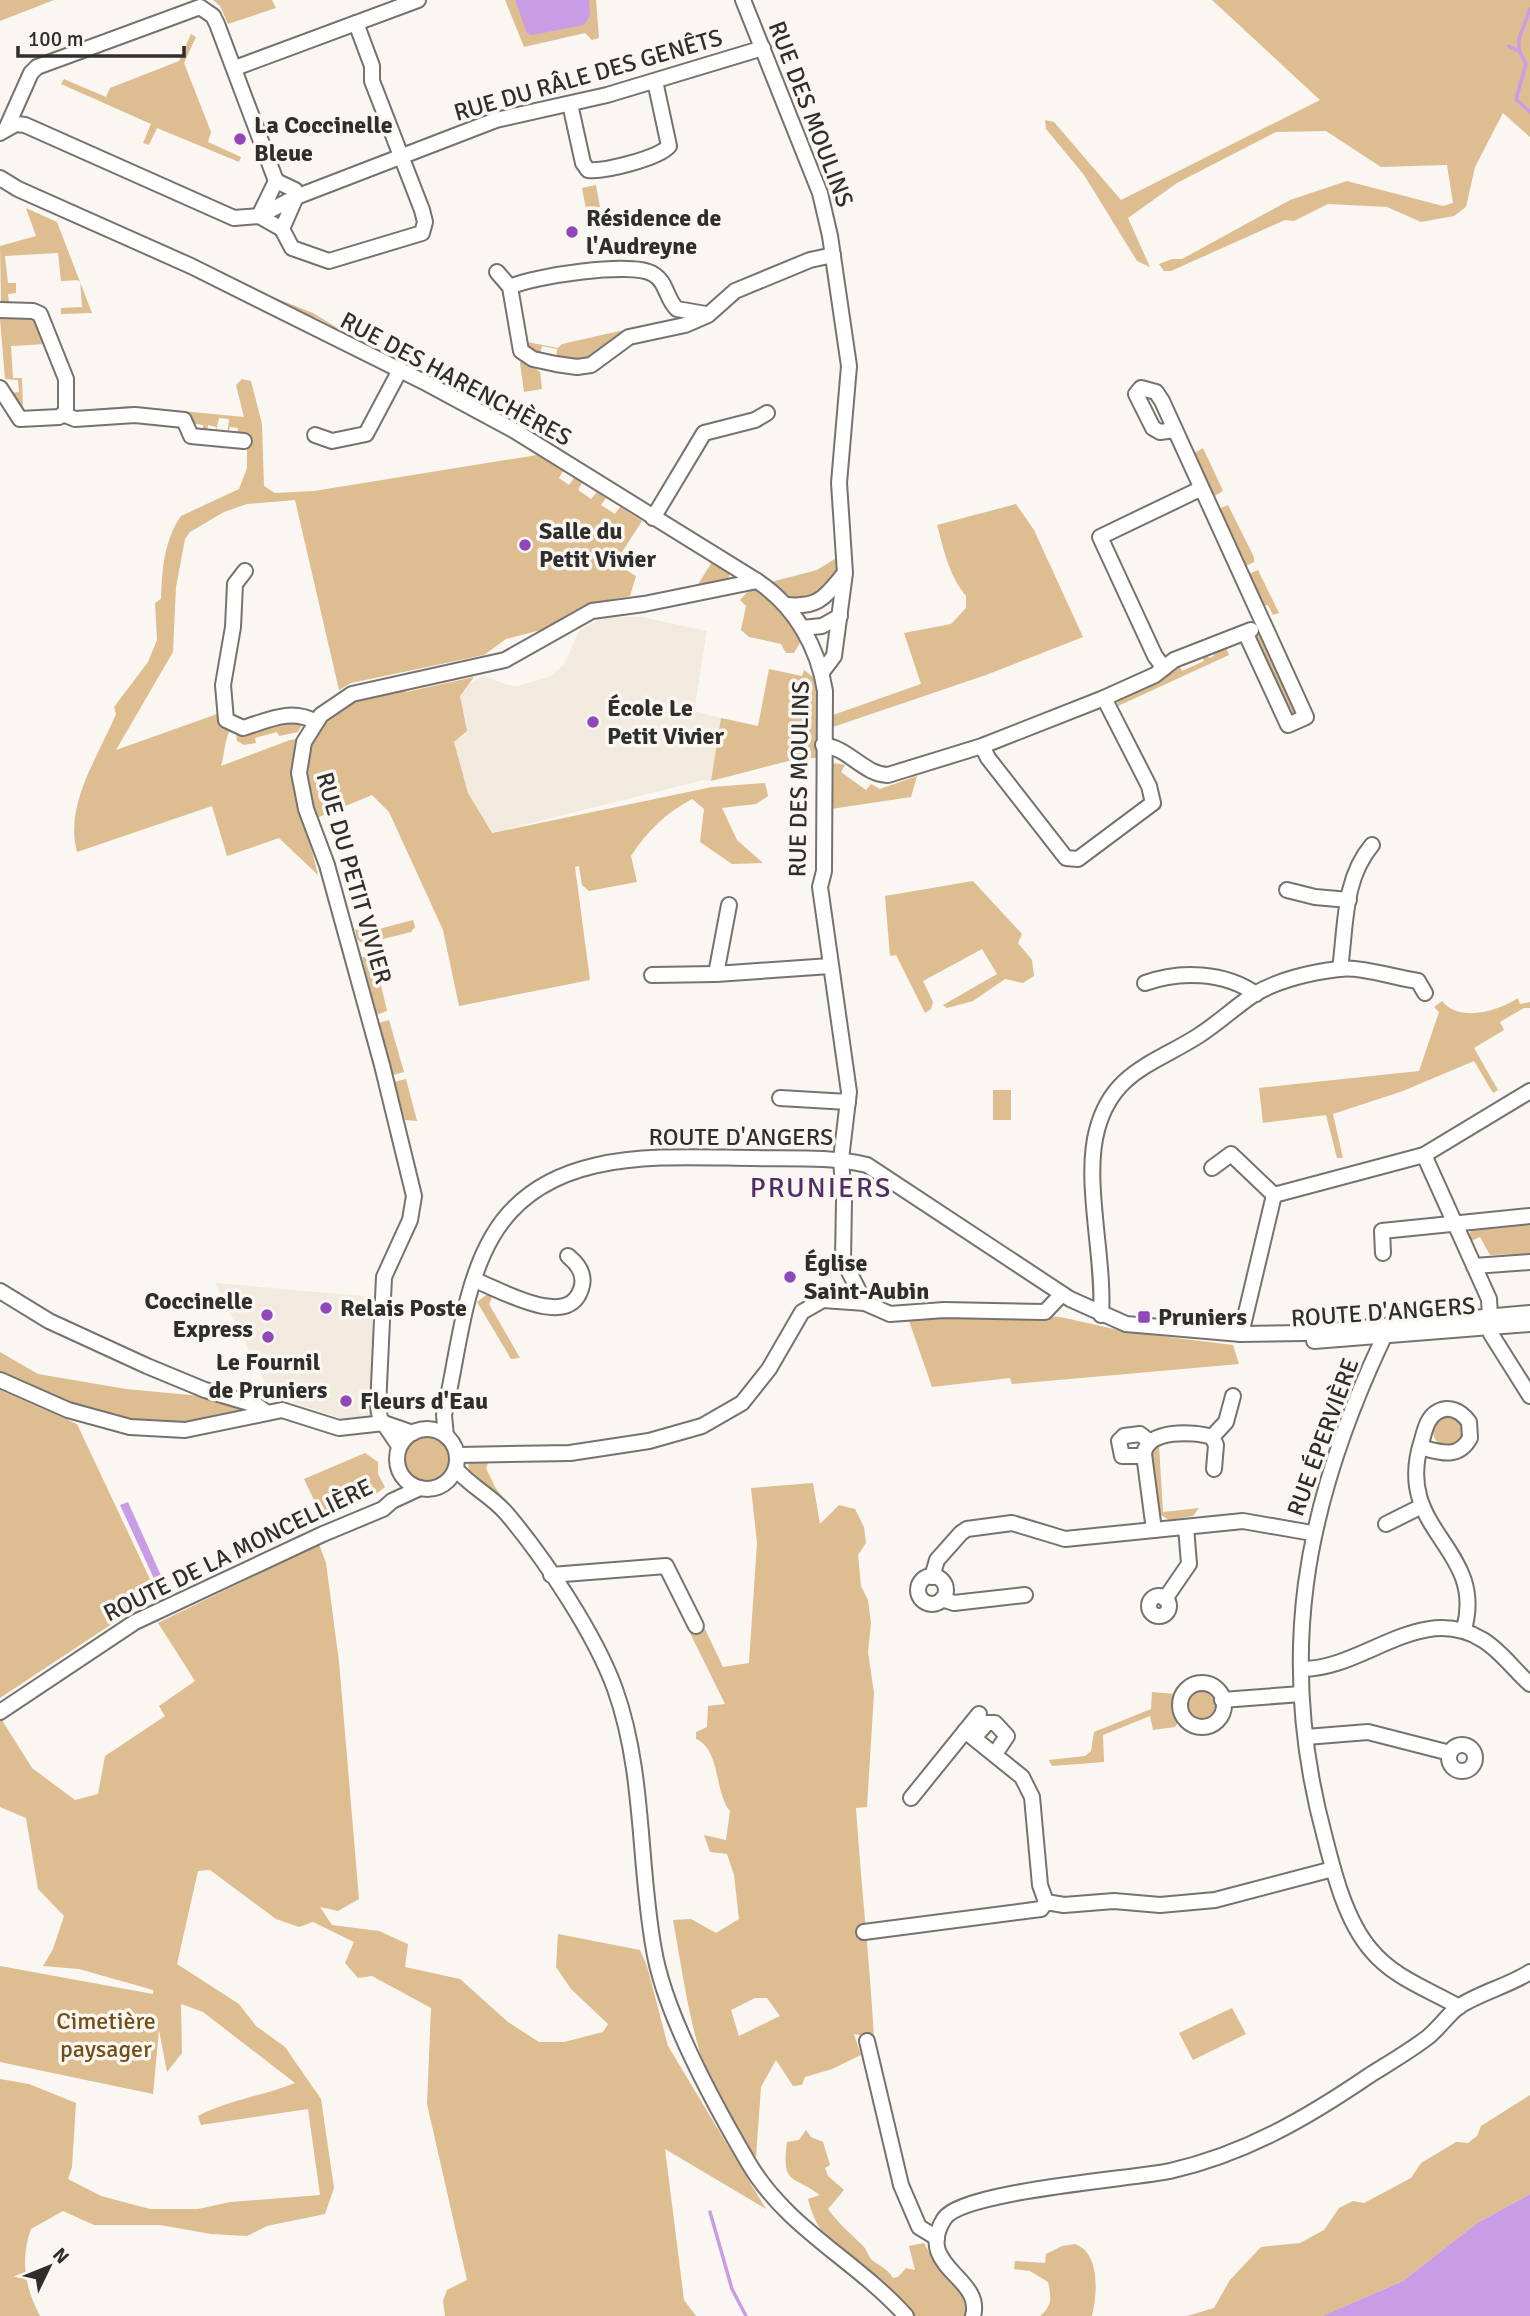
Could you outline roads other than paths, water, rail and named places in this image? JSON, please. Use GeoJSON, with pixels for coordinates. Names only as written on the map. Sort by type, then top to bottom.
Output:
{"type":"FeatureCollection","features":[{"type":"Feature","properties":{"kind":"street"},"geometry":{"type":"LineString","coordinates":[[235,68],[418,0]]}},
{"type":"Feature","properties":{"kind":"street","name":"RUE DES MOULINS"},"geometry":{"type":"LineString","coordinates":[[743,0],[820,192],[833,255],[849,366],[839,483],[845,573],[834,656],[822,672],[825,691],[824,871],[820,887],[848,1102],[841,1159],[844,1201],[843,1260],[865,1303]]}},
{"type":"Feature","properties":{"kind":"street"},"geometry":{"type":"LineString","coordinates":[[3,131],[31,73],[37,67],[194,8],[205,9],[213,16],[235,68],[276,181],[295,190],[296,197],[282,229]]}},
{"type":"Feature","properties":{"kind":"street"},"geometry":{"type":"LineString","coordinates":[[3,131],[19,124],[28,126],[234,218],[259,216],[282,229],[292,248],[329,261],[422,233],[425,222],[422,210],[372,81],[372,66],[356,23]]}},
{"type":"Feature","properties":{"kind":"street","name":"RUE DU RÂLE DES GENÊTS"},"geometry":{"type":"LineString","coordinates":[[259,216],[296,197],[496,120],[655,81],[762,48]]}},
{"type":"Feature","properties":{"kind":"street"},"geometry":{"type":"LineString","coordinates":[[570,104],[583,163],[588,170],[640,161],[668,148],[669,138],[655,81]]}},
{"type":"Feature","properties":{"kind":"street"},"geometry":{"type":"LineString","coordinates":[[18,102],[28,126]]}},
{"type":"Feature","properties":{"kind":"street","name":"RUE DES HARENCHÈRES"},"geometry":{"type":"LineString","coordinates":[[0,178],[18,190],[191,266],[400,370],[515,431],[757,581],[786,605],[802,627],[822,672]]}},
{"type":"Feature","properties":{"kind":"street"},"geometry":{"type":"LineString","coordinates":[[259,216],[276,181]]}},
{"type":"Feature","properties":{"kind":"street","name":"RUE DES HARENCHÈRES"},"geometry":{"type":"LineString","coordinates":[[0,187],[18,190]]}},
{"type":"Feature","properties":{"kind":"street"},"geometry":{"type":"LineString","coordinates":[[497,272],[510,287],[521,351],[533,359],[577,367],[591,365],[629,337],[685,325],[708,314],[736,291],[810,260],[833,255]]}},
{"type":"Feature","properties":{"kind":"street"},"geometry":{"type":"LineString","coordinates":[[510,287],[550,276],[606,270],[646,271],[660,280],[677,309],[708,314]]}},
{"type":"Feature","properties":{"kind":"street"},"geometry":{"type":"LineString","coordinates":[[0,310],[33,311],[40,314],[66,379],[65,415]]}},
{"type":"Feature","properties":{"kind":"street"},"geometry":{"type":"LineString","coordinates":[[315,435],[332,441],[366,434],[400,370]]}},
{"type":"Feature","properties":{"kind":"street"},"geometry":{"type":"LineString","coordinates":[[0,388],[20,419],[65,415],[75,419],[135,415],[184,420],[191,436],[244,441]]}},
{"type":"Feature","properties":{"kind":"street"},"geometry":{"type":"LineString","coordinates":[[653,518],[704,433],[755,420],[767,413]]}},
{"type":"Feature","properties":{"kind":"street"},"geometry":{"type":"LineString","coordinates":[[1174,430],[1306,717],[1288,725],[1246,634]]}},
{"type":"Feature","properties":{"kind":"street"},"geometry":{"type":"LineString","coordinates":[[1164,668],[1155,656],[1100,537],[1200,489]]}},
{"type":"Feature","properties":{"kind":"street"},"geometry":{"type":"LineString","coordinates":[[732,587],[736,568]]}},
{"type":"Feature","properties":{"kind":"street"},"geometry":{"type":"LineString","coordinates":[[245,571],[234,584],[233,626],[223,685],[226,720],[243,728],[289,714],[302,714],[316,722]]}},
{"type":"Feature","properties":{"kind":"street"},"geometry":{"type":"LineString","coordinates":[[786,605],[800,607],[814,604],[827,595],[845,573]]}},
{"type":"Feature","properties":{"kind":"street","name":"RUE DU PETIT VIVIER"},"geometry":{"type":"LineString","coordinates":[[399,1446],[384,1423],[378,1407],[382,1294],[384,1277],[410,1220],[414,1196],[382,1065],[327,865],[306,809],[299,773],[300,758],[316,722],[338,702],[352,694],[505,660],[592,611],[757,581]]}},
{"type":"Feature","properties":{"kind":"street"},"geometry":{"type":"LineString","coordinates":[[802,627],[822,626],[840,609],[827,595]]}},
{"type":"Feature","properties":{"kind":"street"},"geometry":{"type":"LineString","coordinates":[[802,627],[814,604]]}},
{"type":"Feature","properties":{"kind":"street"},"geometry":{"type":"LineString","coordinates":[[823,745],[839,749],[875,773],[884,775],[982,746],[1104,698],[1156,676],[1164,668],[1205,646],[1246,634],[1261,623]]}},
{"type":"Feature","properties":{"kind":"street"},"geometry":{"type":"LineString","coordinates":[[982,746],[988,758],[1066,858],[1078,859],[1153,803],[1149,786],[1104,698]]}},
{"type":"Feature","properties":{"kind":"street"},"geometry":{"type":"LineString","coordinates":[[1340,969],[1349,900],[1359,861],[1373,845]]}},
{"type":"Feature","properties":{"kind":"street"},"geometry":{"type":"LineString","coordinates":[[1287,890],[1315,898],[1349,900]]}},
{"type":"Feature","properties":{"kind":"street"},"geometry":{"type":"LineString","coordinates":[[716,974],[729,905]]}},
{"type":"Feature","properties":{"kind":"street"},"geometry":{"type":"LineString","coordinates":[[652,975],[716,974],[830,966]]}},
{"type":"Feature","properties":{"kind":"street"},"geometry":{"type":"LineString","coordinates":[[1101,1315],[1092,1156],[1097,1129],[1109,1102],[1125,1079],[1149,1061],[1196,1037],[1256,994],[1278,983],[1340,969],[1418,981],[1425,992]]}},
{"type":"Feature","properties":{"kind":"street"},"geometry":{"type":"LineString","coordinates":[[1145,983],[1169,974],[1222,979],[1239,982],[1256,994]]}},
{"type":"Feature","properties":{"kind":"street"},"geometry":{"type":"LineString","coordinates":[[1275,1195],[1424,1155],[1530,1091]]}},
{"type":"Feature","properties":{"kind":"street"},"geometry":{"type":"LineString","coordinates":[[780,1098],[848,1102]]}},
{"type":"Feature","properties":{"kind":"street"},"geometry":{"type":"LineString","coordinates":[[1212,1168],[1231,1154],[1275,1195]]}},
{"type":"Feature","properties":{"kind":"street"},"geometry":{"type":"LineString","coordinates":[[1424,1155],[1489,1299],[1491,1334],[1530,1396]]}},
{"type":"Feature","properties":{"kind":"street","name":"ROUTE D'ANGERS"},"geometry":{"type":"LineString","coordinates":[[446,1436],[444,1415],[474,1280],[492,1236],[518,1203],[541,1185],[591,1166],[626,1159],[841,1159],[867,1165],[890,1177],[1062,1294],[1101,1315],[1138,1326],[1241,1334],[1260,1342],[1491,1322],[1530,1313]]}},
{"type":"Feature","properties":{"kind":"street"},"geometry":{"type":"LineString","coordinates":[[1241,1334],[1275,1195]]}},
{"type":"Feature","properties":{"kind":"street"},"geometry":{"type":"LineString","coordinates":[[1383,1253],[1382,1231],[1530,1216]]}},
{"type":"Feature","properties":{"kind":"street"},"geometry":{"type":"LineString","coordinates":[[474,1280],[535,1305],[562,1306],[577,1297],[582,1284],[581,1271],[568,1256]]}},
{"type":"Feature","properties":{"kind":"street"},"geometry":{"type":"LineString","coordinates":[[1474,1266],[1530,1262]]}},
{"type":"Feature","properties":{"kind":"street"},"geometry":{"type":"LineString","coordinates":[[0,1291],[49,1321],[147,1366],[205,1390],[256,1405],[265,1412]]}},
{"type":"Feature","properties":{"kind":"street"},"geometry":{"type":"LineString","coordinates":[[413,1433],[399,1446],[397,1460],[401,1473],[410,1484],[433,1489],[454,1468],[649,1441],[702,1426],[732,1411],[752,1392],[802,1312],[823,1300],[865,1303],[890,1314],[968,1310],[1045,1312],[1062,1294]]}},
{"type":"Feature","properties":{"kind":"street","name":"ROUTE D'ANGERS"},"geometry":{"type":"LineString","coordinates":[[1491,1322],[1530,1324]]}},
{"type":"Feature","properties":{"kind":"street","name":"RUE ÉPERVIÈRE"},"geometry":{"type":"LineString","coordinates":[[1383,1332],[1346,1424],[1312,1533],[1303,1601],[1301,1669],[1301,1694],[1311,1783],[1333,1869],[1358,1930],[1370,1950],[1406,1980],[1459,2007]]}},
{"type":"Feature","properties":{"kind":"street"},"geometry":{"type":"LineString","coordinates":[[0,1380],[68,1410],[130,1427],[185,1430],[212,1427],[282,1410],[339,1428],[384,1423],[413,1433],[429,1430],[446,1436],[454,1468],[468,1483],[490,1496],[507,1514],[551,1575],[600,1656],[615,1688],[631,1743],[654,1951],[662,1985],[680,2032],[747,2161],[764,2188],[790,2217],[864,2276],[906,2316]]}},
{"type":"Feature","properties":{"kind":"street"},"geometry":{"type":"LineString","coordinates":[[1212,1437],[1226,1422],[1233,1396]]}},
{"type":"Feature","properties":{"kind":"street"},"geometry":{"type":"LineString","coordinates":[[429,1430],[444,1415]]}},
{"type":"Feature","properties":{"kind":"street"},"geometry":{"type":"LineString","coordinates":[[1154,1530],[1144,1456],[1144,1447],[1149,1441],[1155,1437],[1200,1433],[1212,1437],[1216,1445],[1214,1469]]}},
{"type":"Feature","properties":{"kind":"street"},"geometry":{"type":"LineString","coordinates":[[1144,1456],[1122,1456],[1119,1441],[1124,1436],[1136,1434],[1149,1441]]}},
{"type":"Feature","properties":{"kind":"street"},"geometry":{"type":"LineString","coordinates":[[1420,1447],[1415,1475],[1422,1506],[1437,1535],[1463,1571],[1470,1607],[1464,1629]]}},
{"type":"Feature","properties":{"kind":"street","name":"ROUTE DE LA MONCELLIÈRE"},"geometry":{"type":"LineString","coordinates":[[393,1501],[401,1473]]}},
{"type":"Feature","properties":{"kind":"street","name":"ROUTE DE LA MONCELLIÈRE"},"geometry":{"type":"LineString","coordinates":[[0,1712],[135,1622],[323,1534],[383,1509],[420,1488]]}},
{"type":"Feature","properties":{"kind":"street"},"geometry":{"type":"LineString","coordinates":[[1386,1524],[1422,1506]]}},
{"type":"Feature","properties":{"kind":"street"},"geometry":{"type":"LineString","coordinates":[[932,1577],[937,1560],[955,1537],[967,1529],[1012,1523],[1065,1539],[1243,1521],[1312,1533]]}},
{"type":"Feature","properties":{"kind":"street"},"geometry":{"type":"LineString","coordinates":[[1165,1599],[1189,1564],[1186,1527]]}},
{"type":"Feature","properties":{"kind":"street"},"geometry":{"type":"LineString","coordinates":[[551,1575],[666,1566],[696,1626]]}},
{"type":"Feature","properties":{"kind":"street"},"geometry":{"type":"LineString","coordinates":[[942,1599],[945,1586],[940,1579],[932,1577],[922,1581],[919,1595],[930,1604],[942,1599],[954,1603],[1025,1595]]}},
{"type":"Feature","properties":{"kind":"street"},"geometry":{"type":"LineString","coordinates":[[1301,1669],[1322,1670],[1412,1632],[1433,1628],[1464,1629],[1486,1641],[1530,1684]]}},
{"type":"Feature","properties":{"kind":"street"},"geometry":{"type":"LineString","coordinates":[[1222,1700],[1301,1694]]}},
{"type":"Feature","properties":{"kind":"street"},"geometry":{"type":"LineString","coordinates":[[970,1734],[979,1714]]}},
{"type":"Feature","properties":{"kind":"street"},"geometry":{"type":"LineString","coordinates":[[911,1798],[970,1734],[987,1723],[995,1723],[1007,1736],[995,1754]]}},
{"type":"Feature","properties":{"kind":"street"},"geometry":{"type":"LineString","coordinates":[[1306,1737],[1368,1732],[1450,1753]]}},
{"type":"Feature","properties":{"kind":"street"},"geometry":{"type":"LineString","coordinates":[[970,1734],[1028,1786],[1040,1885],[1046,1902]]}},
{"type":"Feature","properties":{"kind":"street"},"geometry":{"type":"LineString","coordinates":[[1046,1902],[1064,1905],[1114,1901],[1160,1905],[1215,1900],[1333,1869]]}},
{"type":"Feature","properties":{"kind":"street"},"geometry":{"type":"LineString","coordinates":[[864,1932],[1041,1909],[1046,1902]]}},
{"type":"Feature","properties":{"kind":"street"},"geometry":{"type":"LineString","coordinates":[[974,2316],[975,2302],[971,2294],[940,2257],[937,2238],[945,2216],[967,2203],[1168,2171],[1209,2161],[1261,2142],[1337,2098],[1429,2036],[1459,2007],[1530,1972]]}},
{"type":"Feature","properties":{"kind":"street"},"geometry":{"type":"LineString","coordinates":[[867,2041],[901,2185],[919,2227],[937,2238]]}},
{"type":"Feature","properties":{"kind":"waterway"},"geometry":{"type":"LineString","coordinates":[[1519,50],[1519,39],[1530,9]]}},
{"type":"Feature","properties":{"kind":"waterway"},"geometry":{"type":"LineString","coordinates":[[1509,46],[1520,52],[1526,64],[1516,99],[1530,112]]}},
{"type":"Feature","properties":{"kind":"waterway"},"geometry":{"type":"LineString","coordinates":[[710,2212],[732,2289],[746,2316]]}},
{"type":"Feature","properties":{"kind":"place","name":"La Coccinelle Bleue"},"geometry":{"type":"Point","coordinates":[240,139]}},
{"type":"Feature","properties":{"kind":"place","name":"Résidence de l'Audreyne"},"geometry":{"type":"Point","coordinates":[572,232]}},
{"type":"Feature","properties":{"kind":"place","name":"Salle du Petit Vivier"},"geometry":{"type":"Point","coordinates":[525,545]}},
{"type":"Feature","properties":{"kind":"place","name":"École Le Petit Vivier"},"geometry":{"type":"Point","coordinates":[593,722]}},
{"type":"Feature","properties":{"kind":"place","name":"Église Saint-Aubin"},"geometry":{"type":"Point","coordinates":[790,1277]}},
{"type":"Feature","properties":{"kind":"place","name":"Relais Poste"},"geometry":{"type":"Point","coordinates":[326,1308]}},
{"type":"Feature","properties":{"kind":"place","name":"Coccinelle Express"},"geometry":{"type":"Point","coordinates":[267,1315]}},
{"type":"Feature","properties":{"kind":"place","name":"Pruniers"},"geometry":{"type":"Point","coordinates":[1144,1317]}},
{"type":"Feature","properties":{"kind":"place","name":"Le Fournil de Pruniers"},"geometry":{"type":"Point","coordinates":[268,1337]}},
{"type":"Feature","properties":{"kind":"place","name":"Fleurs d'Eau"},"geometry":{"type":"Point","coordinates":[346,1401]}},
{"type":"Feature","properties":{"kind":"district","name":"PRUNIERS"},"geometry":{"type":"Point","coordinates":[821,1188]}},
{"type":"Feature","properties":{"kind":"park label","name":"Cimetière paysager"},"geometry":{"type":"Point","coordinates":[106,2035]}}]}
